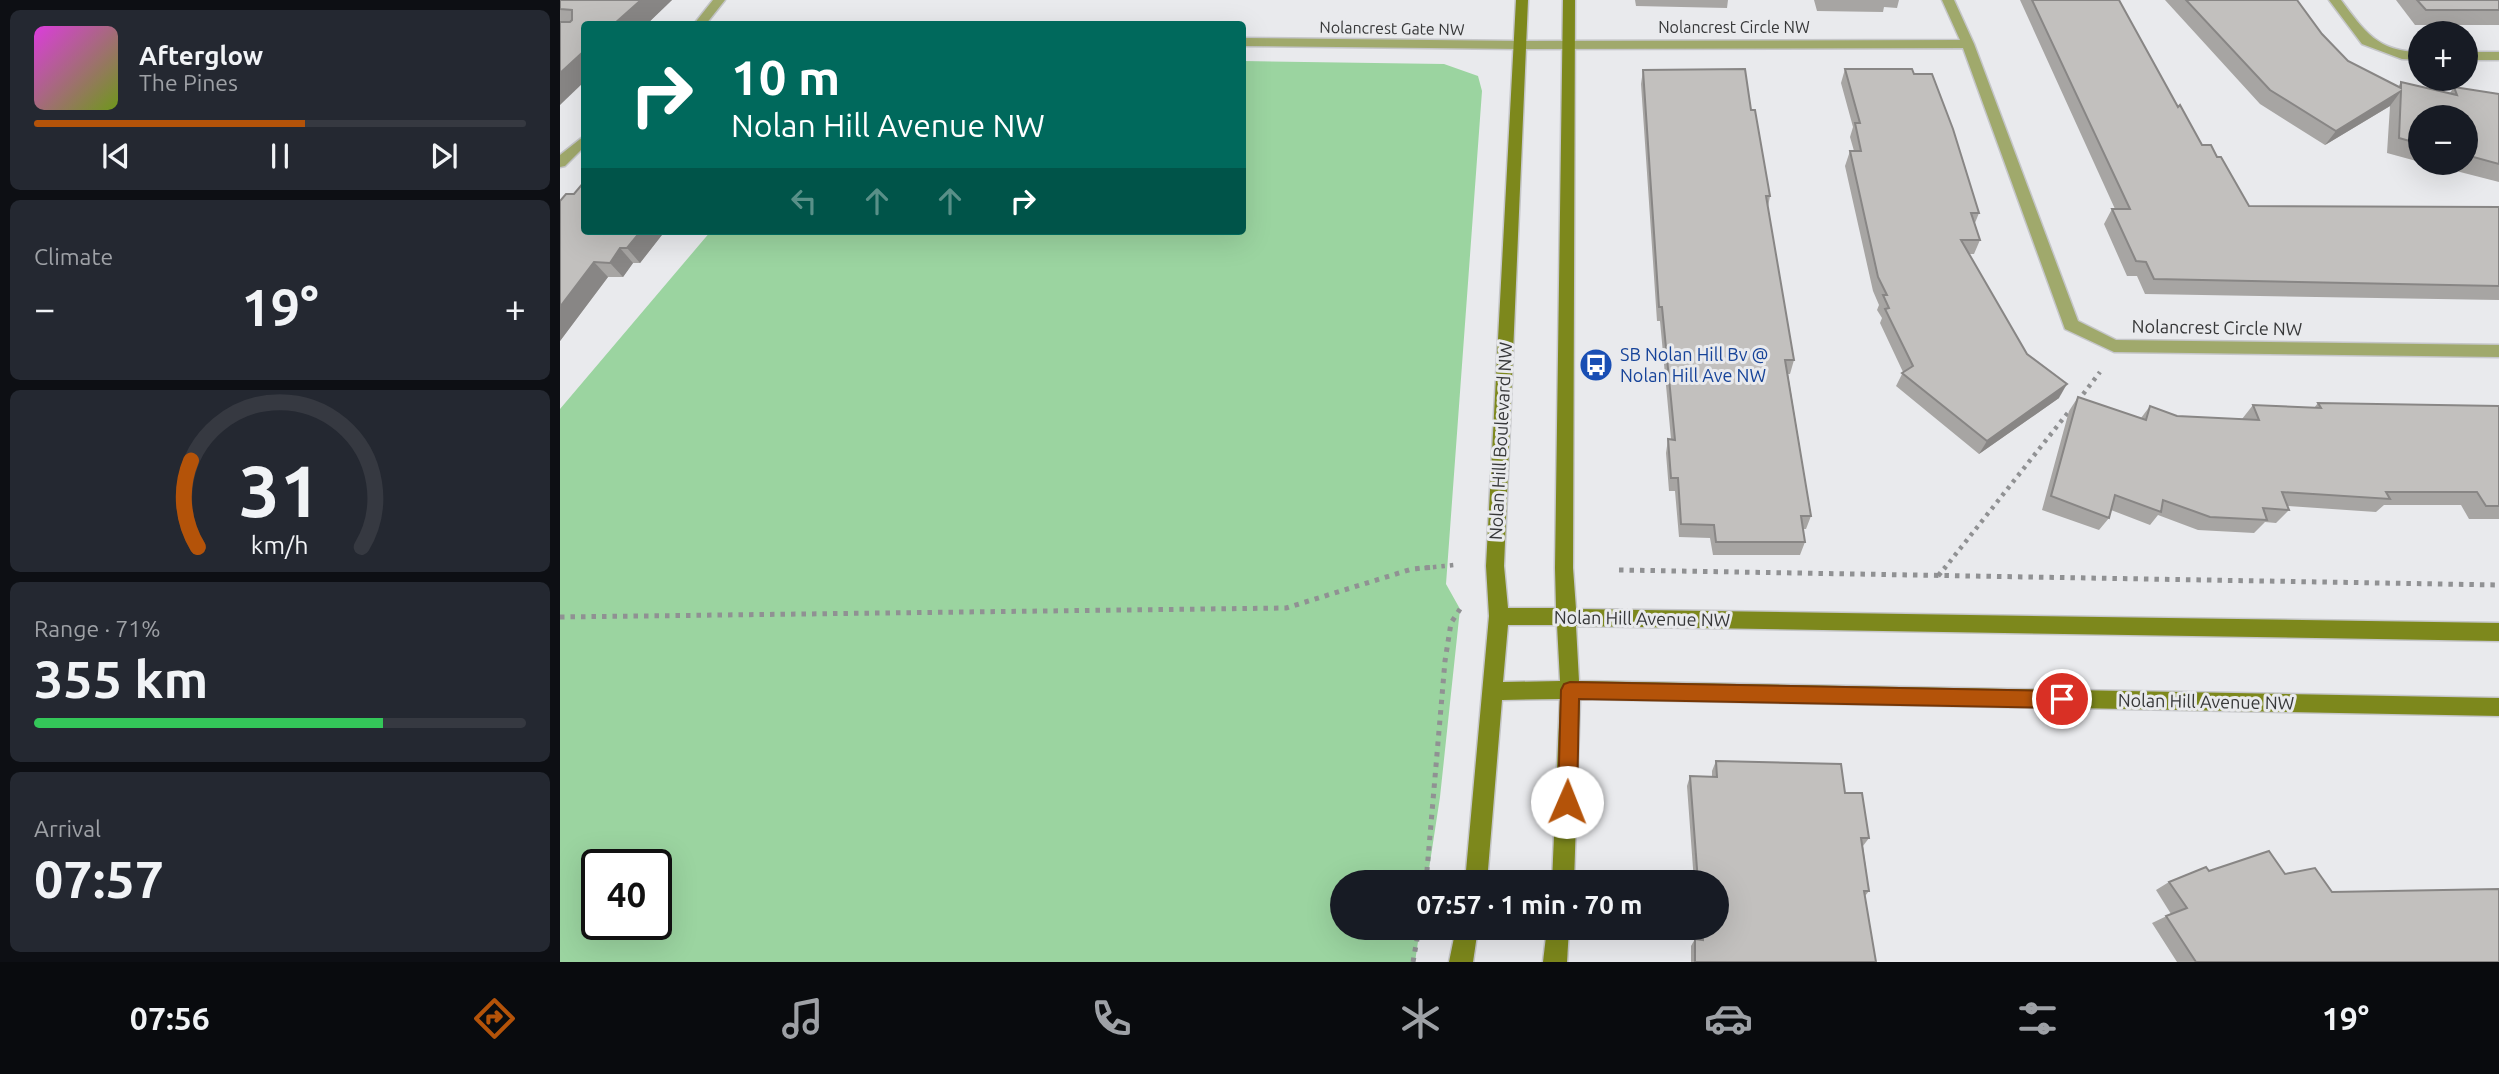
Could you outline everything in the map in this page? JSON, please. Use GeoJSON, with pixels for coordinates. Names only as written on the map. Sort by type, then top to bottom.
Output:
{"type":"FeatureCollection","features":[{"type":"Feature","properties":{"kind":"street"},"geometry":{"type":"LineString","coordinates":[[702,21],[719,0]]}},
{"type":"Feature","properties":{"kind":"street","name":"Nolan Hill Boulevard NW"},"geometry":{"type":"LineString","coordinates":[[1477,870],[1499,616],[1495,566],[1522,0]]}},
{"type":"Feature","properties":{"kind":"street"},"geometry":{"type":"LineString","coordinates":[[1563,870],[1570,690],[1565,618],[1569,0]]}},
{"type":"Feature","properties":{"kind":"street","name":"Nolancrest Circle NW"},"geometry":{"type":"LineString","coordinates":[[1948,0],[1968,44],[2071,325],[2114,346],[2499,351]]}},
{"type":"Feature","properties":{"kind":"street"},"geometry":{"type":"LineString","coordinates":[[2335,0],[2366,41],[2408,56]]}},
{"type":"Feature","properties":{"kind":"street","name":"Nolancrest Gate NW"},"geometry":{"type":"LineString","coordinates":[[1246,42],[1542,45]]}},
{"type":"Feature","properties":{"kind":"street","name":"Nolancrest Circle NW"},"geometry":{"type":"LineString","coordinates":[[1542,45],[1968,44]]}},
{"type":"Feature","properties":{"kind":"street"},"geometry":{"type":"LineString","coordinates":[[2478,56],[2499,56]]}},
{"type":"Feature","properties":{"kind":"street"},"geometry":{"type":"LineString","coordinates":[[560,163],[581,143]]}},
{"type":"Feature","properties":{"kind":"street","name":"Nolan Hill Avenue NW"},"geometry":{"type":"LineString","coordinates":[[1499,616],[2499,632]]}},
{"type":"Feature","properties":{"kind":"street","name":"Nolan Hill Avenue NW"},"geometry":{"type":"LineString","coordinates":[[1493,691],[1570,690],[2499,707]]}},
{"type":"Feature","properties":{"kind":"street"},"geometry":{"type":"LineString","coordinates":[[1461,962],[1466,940]]}},
{"type":"Feature","properties":{"kind":"street"},"geometry":{"type":"LineString","coordinates":[[1555,962],[1557,940]]}},
{"type":"Feature","properties":{"kind":"path"},"geometry":{"type":"LineString","coordinates":[[1938,577],[2097,377],[2114,346]]}},
{"type":"Feature","properties":{"kind":"path"},"geometry":{"type":"LineString","coordinates":[[560,617],[1286,608],[1412,569],[1454,565]]}},
{"type":"Feature","properties":{"kind":"path"},"geometry":{"type":"LineString","coordinates":[[1619,570],[2499,585]]}},
{"type":"Feature","properties":{"kind":"path"},"geometry":{"type":"LineString","coordinates":[[1427,870],[1445,661],[1451,624],[1460,609]]}},
{"type":"Feature","properties":{"kind":"path"},"geometry":{"type":"LineString","coordinates":[[1413,962],[1417,940]]}},
{"type":"Feature","properties":{"kind":"green space"},"geometry":{"type":"Polygon","coordinates":[[[1246,61],[1444,64],[1478,76],[1482,91],[1446,584],[1460,609],[1440,797],[1429,870],[1330,870],[1330,940],[1418,940],[1415,962],[560,962],[560,409],[708,235],[1246,235],[1246,61]]]}},
{"type":"Feature","properties":{"kind":"building"},"geometry":{"type":"Polygon","coordinates":[[[560,0],[641,0],[617,21],[581,21],[581,54],[560,73],[560,22],[572,20],[572,10],[560,9],[560,0]]]}},
{"type":"Feature","properties":{"kind":"building"},"geometry":{"type":"Polygon","coordinates":[[[2032,0],[2119,0],[2178,107],[2180,105],[2202,145],[2211,145],[2217,157],[2221,157],[2249,206],[2499,207],[2499,286],[2154,279],[2146,262],[2136,261],[2112,209],[2130,209],[2032,0]]]}},
{"type":"Feature","properties":{"kind":"building"},"geometry":{"type":"Polygon","coordinates":[[[2186,0],[2297,0],[2322,34],[2348,61],[2401,88],[2401,82],[2408,84],[2408,91],[2440,91],[2457,95],[2456,91],[2478,91],[2499,94],[2499,164],[2478,158],[2478,105],[2408,105],[2408,141],[2399,138],[2401,91],[2336,131],[2270,90],[2186,0]]]}},
{"type":"Feature","properties":{"kind":"building"},"geometry":{"type":"Polygon","coordinates":[[[2417,0],[2499,0],[2499,10],[2426,10],[2417,0]]]}},
{"type":"Feature","properties":{"kind":"building"},"geometry":{"type":"Polygon","coordinates":[[[1745,69],[1770,196],[1766,196],[1794,360],[1785,360],[1811,516],[1801,516],[1805,542],[1716,542],[1714,525],[1681,524],[1678,478],[1671,478],[1668,439],[1675,440],[1662,307],[1659,307],[1643,70],[1745,69]]]}},
{"type":"Feature","properties":{"kind":"building"},"geometry":{"type":"Polygon","coordinates":[[[1845,69],[1912,69],[1914,74],[1932,74],[1953,129],[1979,213],[1971,213],[1980,240],[1961,240],[2027,354],[2067,384],[1987,441],[1902,373],[1913,366],[1885,309],[1889,308],[1883,295],[1887,295],[1878,277],[1850,151],[1861,151],[1855,123],[1860,123],[1845,69]]]}},
{"type":"Feature","properties":{"kind":"building"},"geometry":{"type":"Polygon","coordinates":[[[581,186],[581,235],[638,235],[627,248],[620,248],[610,263],[594,262],[560,307],[560,201],[566,194],[574,194],[581,186]]]}},
{"type":"Feature","properties":{"kind":"building"},"geometry":{"type":"Polygon","coordinates":[[[2078,397],[2146,420],[2150,406],[2177,416],[2259,420],[2253,405],[2321,408],[2318,403],[2499,406],[2499,506],[2486,506],[2477,492],[2386,492],[2390,499],[2282,492],[2289,510],[2263,508],[2267,520],[2210,517],[2163,500],[2161,512],[2115,495],[2109,518],[2051,496],[2078,397]]]}},
{"type":"Feature","properties":{"kind":"building"},"geometry":{"type":"Polygon","coordinates":[[[1716,761],[1841,764],[1845,793],[1862,793],[1869,838],[1861,838],[1869,891],[1864,891],[1876,962],[1695,962],[1695,940],[1729,940],[1729,870],[1697,870],[1690,776],[1717,777],[1716,761]]]}},
{"type":"Feature","properties":{"kind":"building"},"geometry":{"type":"Polygon","coordinates":[[[2269,851],[2285,874],[2315,868],[2332,892],[2499,889],[2499,962],[2196,962],[2166,916],[2187,908],[2169,882],[2206,867],[2209,871],[2269,851]]]}},
{"type":"Feature","properties":{"kind":"place","name":"SB Nolan Hill Bv @ Nolan Hill Ave NW"},"geometry":{"type":"Point","coordinates":[1596,365]}},
{"type":"Feature","properties":{"kind":"route"},"geometry":{"type":"LineString","coordinates":[[1567,802],[1570,690],[2062,699]]}}]}
